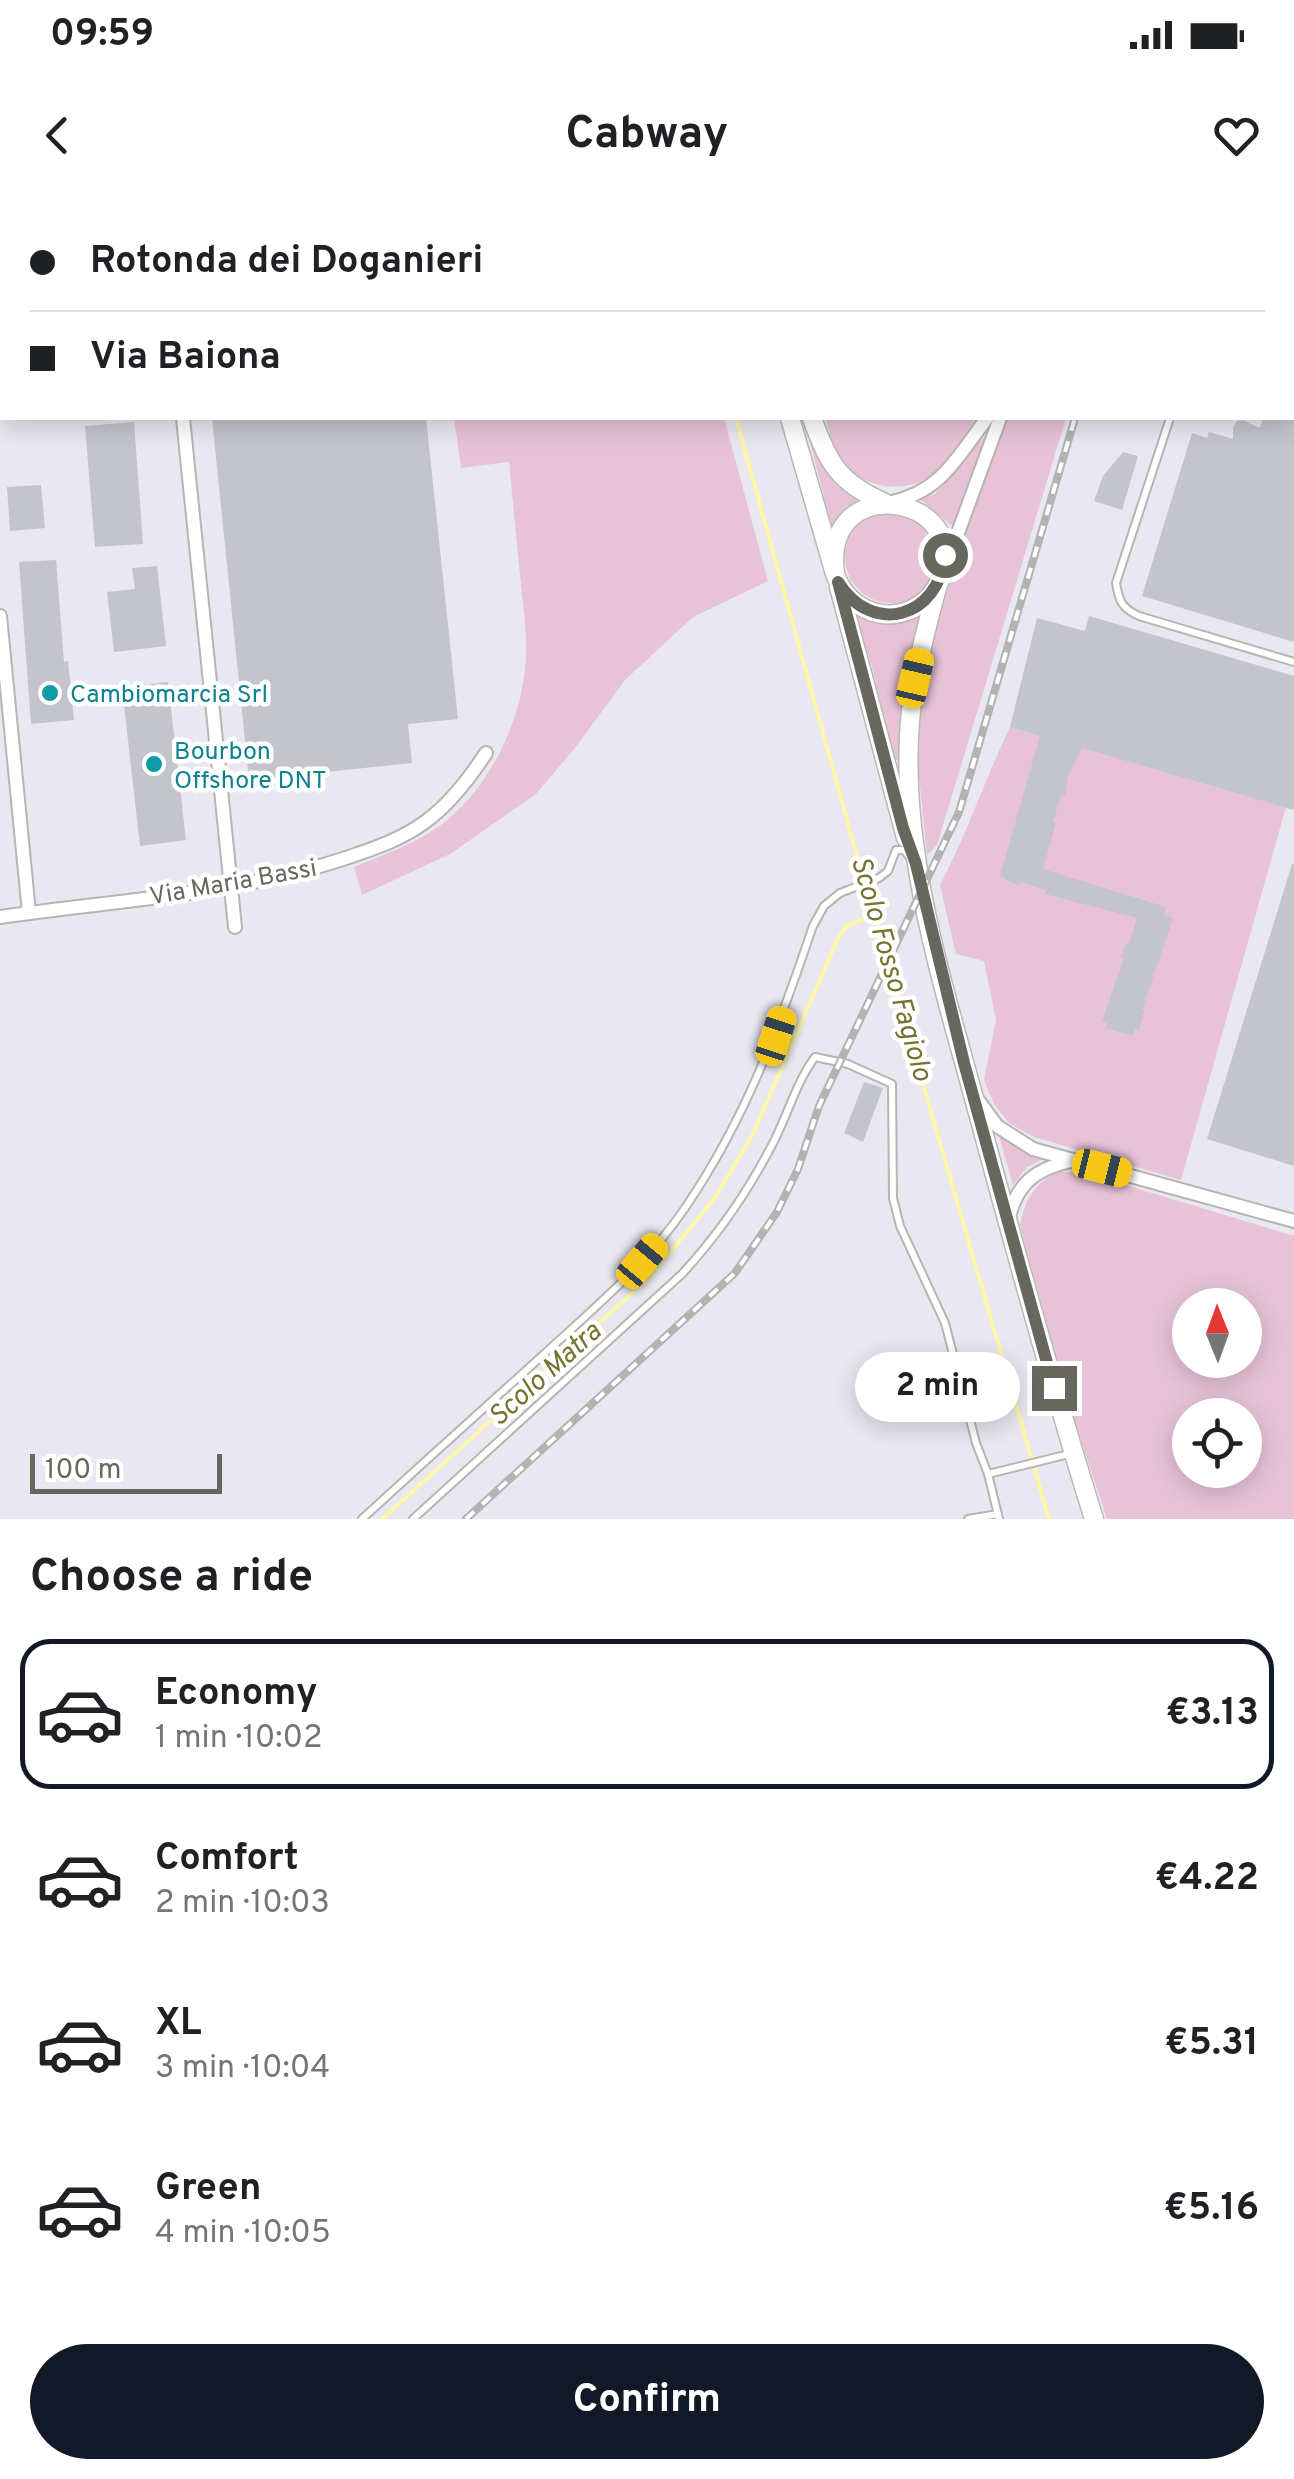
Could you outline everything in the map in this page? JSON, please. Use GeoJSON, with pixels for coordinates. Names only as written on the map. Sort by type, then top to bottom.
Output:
{"type":"FeatureCollection","features":[{"type":"Feature","properties":{"kind":"main road"},"geometry":{"type":"LineString","coordinates":[[791,420],[916,864],[1008,1223],[1094,1519]]}},
{"type":"Feature","properties":{"kind":"main road"},"geometry":{"type":"LineString","coordinates":[[813,420],[840,476],[858,491],[921,513],[933,524],[945,555],[915,678],[908,737],[916,864]]}},
{"type":"Feature","properties":{"kind":"main road"},"geometry":{"type":"LineString","coordinates":[[887,503],[854,515],[843,527],[836,542],[836,578],[857,605],[886,614],[915,608],[940,580]]}},
{"type":"Feature","properties":{"kind":"street"},"geometry":{"type":"LineString","coordinates":[[183,420],[235,927]]}},
{"type":"Feature","properties":{"kind":"street"},"geometry":{"type":"LineString","coordinates":[[887,503],[925,492],[943,477],[986,420]]}},
{"type":"Feature","properties":{"kind":"street"},"geometry":{"type":"LineString","coordinates":[[940,580],[999,420]]}},
{"type":"Feature","properties":{"kind":"street"},"geometry":{"type":"LineString","coordinates":[[0,616],[29,912]]}},
{"type":"Feature","properties":{"kind":"street","name":"Via Maria Bassi"},"geometry":{"type":"LineString","coordinates":[[0,917],[291,875],[386,844],[426,822],[461,789],[486,753]]}},
{"type":"Feature","properties":{"kind":"street"},"geometry":{"type":"LineString","coordinates":[[972,1089],[988,1116],[1009,1136],[1033,1149],[1294,1221]]}},
{"type":"Feature","properties":{"kind":"street"},"geometry":{"type":"LineString","coordinates":[[1008,1223],[1012,1202],[1023,1184],[1036,1172],[1074,1161]]}},
{"type":"Feature","properties":{"kind":"lane"},"geometry":{"type":"LineString","coordinates":[[1169,420],[1116,583],[1118,600],[1124,609],[1139,616],[1294,662]]}},
{"type":"Feature","properties":{"kind":"lane"},"geometry":{"type":"LineString","coordinates":[[362,1519],[642,1261],[683,1212],[723,1149],[756,1085],[813,926],[824,906],[855,885],[888,871],[896,850],[904,850],[916,864]]}},
{"type":"Feature","properties":{"kind":"lane"},"geometry":{"type":"LineString","coordinates":[[413,1519],[703,1251],[742,1198],[815,1057],[848,1064],[892,1084],[894,1198],[900,1226],[945,1323],[999,1517],[968,1519]]}},
{"type":"Feature","properties":{"kind":"lane"},"geometry":{"type":"LineString","coordinates":[[988,1474],[1073,1453]]}},
{"type":"Feature","properties":{"kind":"shaded area"},"geometry":{"type":"Polygon","coordinates":[[[454,420],[725,420],[768,581],[693,617],[625,680],[536,794],[450,854],[362,895],[354,867],[438,827],[471,796],[497,757],[522,691],[526,638],[509,462],[461,468],[454,420]]]}},
{"type":"Feature","properties":{"kind":"shaded area"},"geometry":{"type":"Polygon","coordinates":[[[826,420],[975,420],[939,469],[912,484],[889,486],[866,480],[847,467],[826,420]]]}},
{"type":"Feature","properties":{"kind":"shaded area"},"geometry":{"type":"Polygon","coordinates":[[[1006,420],[1065,420],[937,845],[927,855],[916,747],[917,706],[927,656],[982,481],[1006,420]]]}},
{"type":"Feature","properties":{"kind":"shaded area"},"geometry":{"type":"Polygon","coordinates":[[[986,435],[953,527],[920,499],[935,494],[986,435]]]}},
{"type":"Feature","properties":{"kind":"shaded area"},"geometry":{"type":"Polygon","coordinates":[[[810,442],[837,486],[859,501],[847,510],[833,533],[810,442]]]}},
{"type":"Feature","properties":{"kind":"shaded area"},"geometry":{"type":"Polygon","coordinates":[[[891,511],[909,514],[924,524],[934,539],[934,575],[924,590],[909,600],[891,603],[873,600],[858,590],[848,575],[845,557],[848,539],[858,524],[873,514],[891,511]]]}},
{"type":"Feature","properties":{"kind":"shaded area"},"geometry":{"type":"Polygon","coordinates":[[[854,608],[922,611],[900,716],[898,760],[894,760],[854,608]]]}},
{"type":"Feature","properties":{"kind":"shaded area"},"geometry":{"type":"Polygon","coordinates":[[[1010,727],[1286,807],[1181,1180],[1034,1137],[1009,1123],[994,1104],[984,1080],[996,1020],[984,961],[956,954],[940,885],[1010,727]]]}},
{"type":"Feature","properties":{"kind":"shaded area"},"geometry":{"type":"Polygon","coordinates":[[[999,1136],[1043,1159],[1027,1167],[1013,1185],[999,1136]]]}},
{"type":"Feature","properties":{"kind":"shaded area"},"geometry":{"type":"Polygon","coordinates":[[[1056,1172],[1076,1172],[1294,1236],[1294,1519],[1107,1519],[1065,1392],[1020,1225],[1036,1188],[1056,1172]]]}},
{"type":"Feature","properties":{"kind":"building"},"geometry":{"type":"Polygon","coordinates":[[[212,420],[426,420],[458,719],[408,724],[412,763],[249,780],[212,420]]]}},
{"type":"Feature","properties":{"kind":"building"},"geometry":{"type":"Polygon","coordinates":[[[1243,420],[1260,428],[1262,420],[1294,420],[1294,642],[1142,596],[1192,433],[1207,438],[1209,432],[1233,439],[1233,427],[1243,420]]]}},
{"type":"Feature","properties":{"kind":"building"},"geometry":{"type":"Polygon","coordinates":[[[134,422],[143,544],[95,547],[85,426],[134,422]]]}},
{"type":"Feature","properties":{"kind":"building"},"geometry":{"type":"Polygon","coordinates":[[[1123,452],[1138,456],[1122,510],[1094,501],[1103,476],[1123,452]]]}},
{"type":"Feature","properties":{"kind":"building"},"geometry":{"type":"Polygon","coordinates":[[[41,485],[45,528],[10,531],[7,487],[41,485]]]}},
{"type":"Feature","properties":{"kind":"building"},"geometry":{"type":"Polygon","coordinates":[[[56,560],[64,662],[68,661],[74,720],[31,724],[19,562],[56,560]]]}},
{"type":"Feature","properties":{"kind":"building"},"geometry":{"type":"Polygon","coordinates":[[[157,566],[166,646],[114,652],[107,592],[135,589],[132,568],[157,566]]]}},
{"type":"Feature","properties":{"kind":"building"},"geometry":{"type":"Polygon","coordinates":[[[1089,616],[1294,676],[1294,810],[1082,748],[1068,777],[1043,869],[1166,907],[1164,915],[1173,918],[1139,1030],[1135,1029],[1133,1036],[1106,1028],[1107,1023],[1102,1021],[1137,918],[1045,894],[1046,890],[1020,882],[1019,886],[1000,876],[1040,736],[1010,727],[1037,618],[1085,631],[1089,616]]]}},
{"type":"Feature","properties":{"kind":"building","name":"Bourbon Offshore DNT"},"geometry":{"type":"Polygon","coordinates":[[[168,682],[186,840],[140,846],[122,687],[168,682]]]}},
{"type":"Feature","properties":{"kind":"building"},"geometry":{"type":"Polygon","coordinates":[[[1294,864],[1294,1166],[1207,1139],[1294,864]]]}},
{"type":"Feature","properties":{"kind":"building"},"geometry":{"type":"Polygon","coordinates":[[[864,1082],[883,1088],[863,1142],[844,1133],[864,1082]]]}},
{"type":"Feature","properties":{"kind":"waterway","name":"Scolo Fosso Fagiolo"},"geometry":{"type":"LineString","coordinates":[[737,420],[860,867],[1049,1519]]}},
{"type":"Feature","properties":{"kind":"waterway","name":"Scolo Matra"},"geometry":{"type":"LineString","coordinates":[[382,1519],[650,1277],[714,1199],[753,1134],[838,938],[846,926],[874,915]]}},
{"type":"Feature","properties":{"kind":"railway"},"geometry":{"type":"LineString","coordinates":[[466,1519],[735,1273],[777,1212],[798,1169],[819,1106],[959,812],[1074,420]]}},
{"type":"Feature","properties":{"kind":"place","name":"Cambiomarcia Srl"},"geometry":{"type":"Point","coordinates":[50,693]}},
{"type":"Feature","properties":{"kind":"place","name":"Bourbon Offshore DNT"},"geometry":{"type":"Point","coordinates":[154,764]}},
{"type":"Feature","properties":{"kind":"route"},"geometry":{"type":"LineString","coordinates":[[945,555],[944,572],[937,588],[927,600],[901,614],[871,612],[857,605],[838,582],[1054,1388]]}}]}
